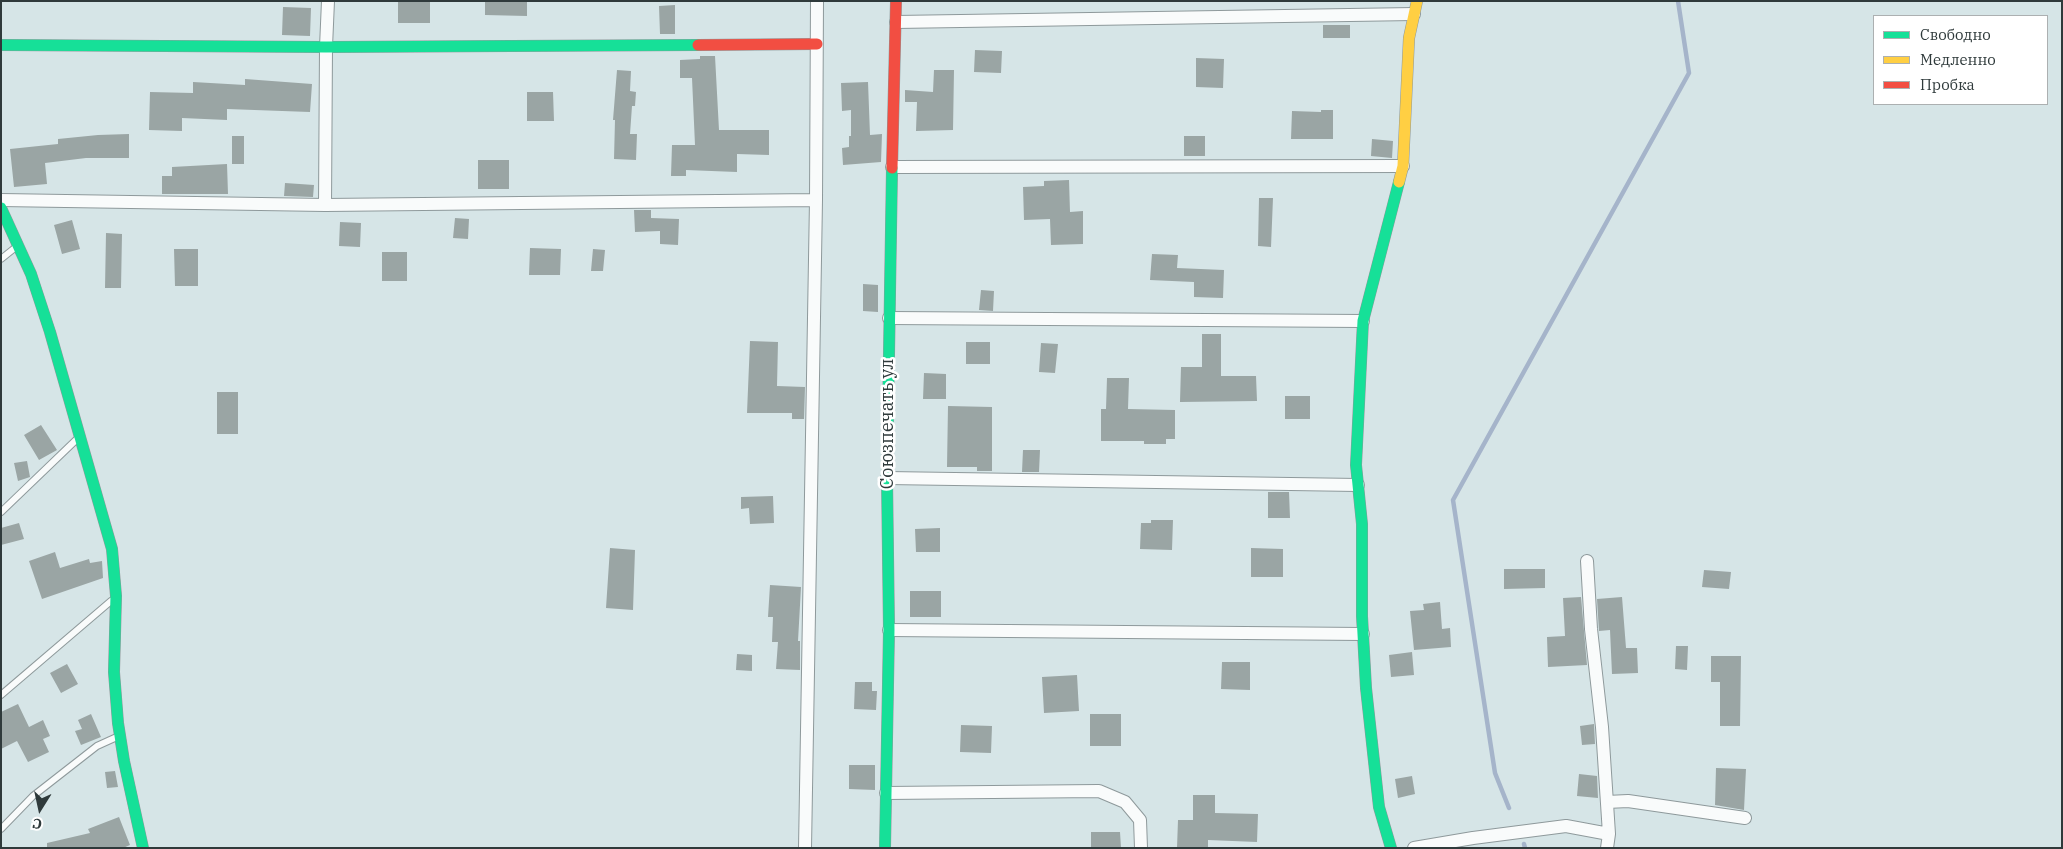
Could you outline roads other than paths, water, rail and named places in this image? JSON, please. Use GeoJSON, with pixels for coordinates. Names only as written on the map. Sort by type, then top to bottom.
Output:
{"type":"FeatureCollection","features":[{"type":"Feature","properties":{"kind":"street"},"geometry":{"type":"LineString","coordinates":[[325,205],[328,1]]}},
{"type":"Feature","properties":{"kind":"street"},"geometry":{"type":"LineString","coordinates":[[805,848],[816,200],[817,1]]}},
{"type":"Feature","properties":{"kind":"street","name":"Союзпечать ул"},"geometry":{"type":"LineString","coordinates":[[885,848],[889,630],[887,478],[889,318],[896,1]]}},
{"type":"Feature","properties":{"kind":"street"},"geometry":{"type":"LineString","coordinates":[[1391,848],[1379,807],[1366,688],[1363,634],[1362,524],[1356,465],[1363,321],[1403,166],[1409,38],[1417,1]]}},
{"type":"Feature","properties":{"kind":"street"},"geometry":{"type":"LineString","coordinates":[[896,22],[1414,14]]}},
{"type":"Feature","properties":{"kind":"street"},"geometry":{"type":"LineString","coordinates":[[1,45],[326,47],[816,44]]}},
{"type":"Feature","properties":{"kind":"street"},"geometry":{"type":"LineString","coordinates":[[892,167],[1403,166]]}},
{"type":"Feature","properties":{"kind":"street"},"geometry":{"type":"LineString","coordinates":[[1,200],[325,205],[816,200]]}},
{"type":"Feature","properties":{"kind":"street"},"geometry":{"type":"LineString","coordinates":[[1,208],[31,274],[50,332],[78,438],[112,549],[116,596],[114,672],[120,736],[143,848]]}},
{"type":"Feature","properties":{"kind":"street"},"geometry":{"type":"LineString","coordinates":[[889,318],[1363,321]]}},
{"type":"Feature","properties":{"kind":"street"},"geometry":{"type":"LineString","coordinates":[[887,478],[1358,485]]}},
{"type":"Feature","properties":{"kind":"street"},"geometry":{"type":"LineString","coordinates":[[1587,561],[1591,629],[1602,727],[1607,802],[1609,834],[1606,848]]}},
{"type":"Feature","properties":{"kind":"street"},"geometry":{"type":"LineString","coordinates":[[889,630],[1363,634]]}},
{"type":"Feature","properties":{"kind":"street"},"geometry":{"type":"LineString","coordinates":[[886,793],[1098,791],[1125,802],[1140,820],[1141,848]]}},
{"type":"Feature","properties":{"kind":"street"},"geometry":{"type":"LineString","coordinates":[[1607,802],[1628,801],[1745,818]]}},
{"type":"Feature","properties":{"kind":"street"},"geometry":{"type":"LineString","coordinates":[[1414,848],[1566,826],[1609,834]]}},
{"type":"Feature","properties":{"kind":"lane"},"geometry":{"type":"LineString","coordinates":[[1,259],[19,244]]}},
{"type":"Feature","properties":{"kind":"lane"},"geometry":{"type":"LineString","coordinates":[[1,512],[78,438]]}},
{"type":"Feature","properties":{"kind":"lane"},"geometry":{"type":"LineString","coordinates":[[1,695],[116,596]]}},
{"type":"Feature","properties":{"kind":"lane"},"geometry":{"type":"LineString","coordinates":[[1,829],[33,796],[97,746],[120,736]]}},
{"type":"Feature","properties":{"kind":"waterway"},"geometry":{"type":"LineString","coordinates":[[1509,808],[1495,773],[1453,500],[1689,73],[1678,1]]}},
{"type":"Feature","properties":{"kind":"waterway"},"geometry":{"type":"LineString","coordinates":[[1524,844],[1525,848]]}}]}
